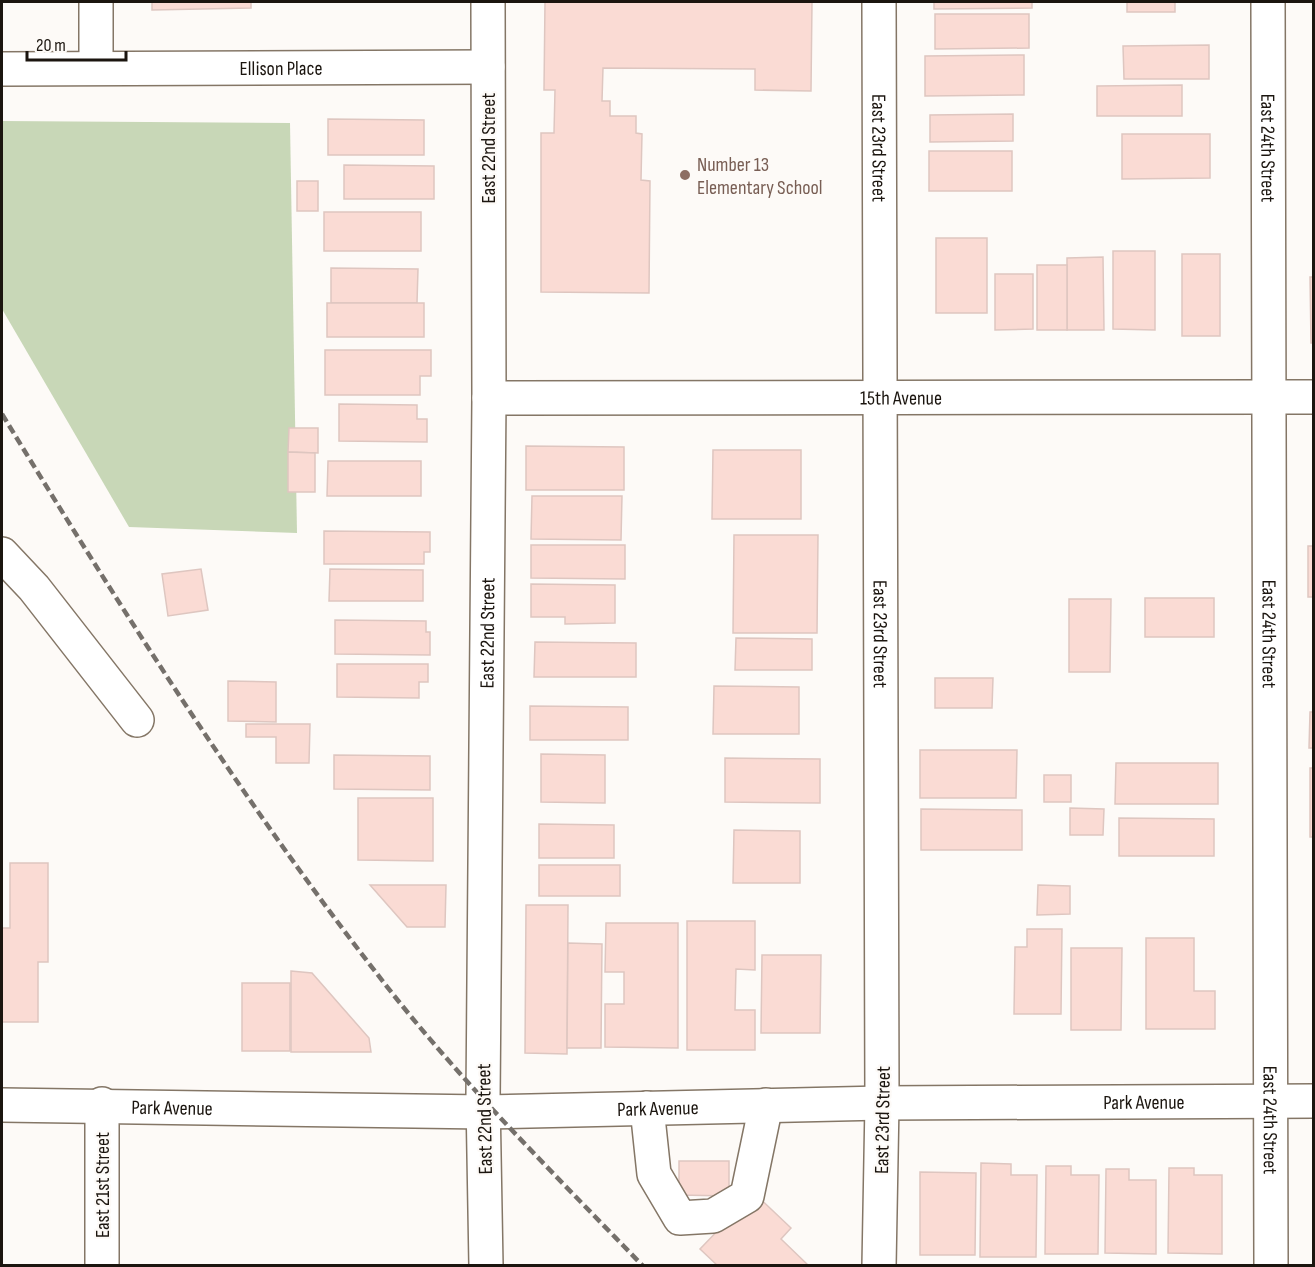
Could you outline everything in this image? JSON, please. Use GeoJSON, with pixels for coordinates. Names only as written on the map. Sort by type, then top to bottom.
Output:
{"type":"FeatureCollection","features":[{"type":"Feature","properties":{"kind":"street"},"geometry":{"type":"LineString","coordinates":[[96,2],[96,68]]}},
{"type":"Feature","properties":{"kind":"street","name":"East 22nd Street"},"geometry":{"type":"LineString","coordinates":[[486,1266],[488,2]]}},
{"type":"Feature","properties":{"kind":"street","name":"East 23rd Street"},"geometry":{"type":"LineString","coordinates":[[879,2],[882,398],[882,1102],[879,1266]]}},
{"type":"Feature","properties":{"kind":"street","name":"East 24th Street"},"geometry":{"type":"LineString","coordinates":[[1268,2],[1271,1266]]}},
{"type":"Feature","properties":{"kind":"street","name":"Ellison Place"},"geometry":{"type":"LineString","coordinates":[[2,69],[488,67]]}},
{"type":"Feature","properties":{"kind":"street","name":"15th Avenue"},"geometry":{"type":"LineString","coordinates":[[489,398],[1314,397]]}},
{"type":"Feature","properties":{"kind":"street"},"geometry":{"type":"LineString","coordinates":[[2,554],[34,588],[137,720]]}},
{"type":"Feature","properties":{"kind":"street","name":"Park Avenue"},"geometry":{"type":"LineString","coordinates":[[2,1104],[485,1112],[882,1102],[1314,1101]]}},
{"type":"Feature","properties":{"kind":"street","name":"East 21st Street"},"geometry":{"type":"LineString","coordinates":[[102,1104],[102,1266]]}},
{"type":"Feature","properties":{"kind":"street"},"geometry":{"type":"LineString","coordinates":[[647,1108],[654,1174],[680,1218],[713,1216],[747,1196],[766,1105]]}},
{"type":"Feature","properties":{"kind":"green space"},"geometry":{"type":"Polygon","coordinates":[[[2,121],[290,123],[297,533],[129,527],[2,309],[2,121]]]}},
{"type":"Feature","properties":{"kind":"building"},"geometry":{"type":"Polygon","coordinates":[[[152,2],[251,2],[251,8],[152,10],[152,2]]]}},
{"type":"Feature","properties":{"kind":"building"},"geometry":{"type":"Polygon","coordinates":[[[545,2],[812,2],[811,91],[755,90],[755,69],[603,68],[602,101],[610,101],[610,116],[636,116],[636,133],[642,134],[641,180],[650,181],[649,293],[541,292],[541,133],[554,133],[555,90],[544,90],[545,2]]]}},
{"type":"Feature","properties":{"kind":"building"},"geometry":{"type":"Polygon","coordinates":[[[934,2],[1032,2],[1032,8],[934,9],[934,2]]]}},
{"type":"Feature","properties":{"kind":"building"},"geometry":{"type":"Polygon","coordinates":[[[1127,2],[1175,2],[1175,12],[1127,12],[1127,2]]]}},
{"type":"Feature","properties":{"kind":"building"},"geometry":{"type":"Polygon","coordinates":[[[935,14],[1029,14],[1029,48],[935,49],[935,14]]]}},
{"type":"Feature","properties":{"kind":"building"},"geometry":{"type":"Polygon","coordinates":[[[1209,45],[1209,79],[1124,79],[1123,46],[1209,45]]]}},
{"type":"Feature","properties":{"kind":"building"},"geometry":{"type":"Polygon","coordinates":[[[1024,55],[1024,95],[925,96],[925,56],[1024,55]]]}},
{"type":"Feature","properties":{"kind":"building"},"geometry":{"type":"Polygon","coordinates":[[[1182,85],[1182,116],[1097,116],[1097,86],[1182,85]]]}},
{"type":"Feature","properties":{"kind":"building"},"geometry":{"type":"Polygon","coordinates":[[[1013,114],[1013,141],[930,142],[930,115],[1013,114]]]}},
{"type":"Feature","properties":{"kind":"building"},"geometry":{"type":"Polygon","coordinates":[[[328,119],[424,120],[424,155],[328,155],[328,119]]]}},
{"type":"Feature","properties":{"kind":"building"},"geometry":{"type":"Polygon","coordinates":[[[1122,134],[1210,134],[1210,178],[1122,179],[1122,134]]]}},
{"type":"Feature","properties":{"kind":"building"},"geometry":{"type":"Polygon","coordinates":[[[929,151],[1012,151],[1012,191],[929,191],[929,151]]]}},
{"type":"Feature","properties":{"kind":"building"},"geometry":{"type":"Polygon","coordinates":[[[344,165],[434,166],[434,199],[344,199],[344,165]]]}},
{"type":"Feature","properties":{"kind":"building"},"geometry":{"type":"Polygon","coordinates":[[[297,181],[318,181],[318,211],[297,211],[297,181]]]}},
{"type":"Feature","properties":{"kind":"building"},"geometry":{"type":"Polygon","coordinates":[[[324,212],[421,212],[421,251],[324,251],[324,212]]]}},
{"type":"Feature","properties":{"kind":"building"},"geometry":{"type":"Polygon","coordinates":[[[936,238],[987,238],[987,313],[936,313],[936,238]]]}},
{"type":"Feature","properties":{"kind":"building"},"geometry":{"type":"Polygon","coordinates":[[[1113,251],[1155,251],[1155,330],[1113,329],[1113,251]]]}},
{"type":"Feature","properties":{"kind":"building"},"geometry":{"type":"Polygon","coordinates":[[[1182,254],[1220,254],[1220,336],[1182,336],[1182,254]]]}},
{"type":"Feature","properties":{"kind":"building"},"geometry":{"type":"Polygon","coordinates":[[[1103,257],[1104,330],[1067,330],[1067,258],[1103,257]]]}},
{"type":"Feature","properties":{"kind":"building"},"geometry":{"type":"Polygon","coordinates":[[[1037,265],[1067,265],[1067,330],[1037,330],[1037,265]]]}},
{"type":"Feature","properties":{"kind":"building"},"geometry":{"type":"Polygon","coordinates":[[[331,268],[418,269],[417,303],[331,303],[331,268]]]}},
{"type":"Feature","properties":{"kind":"building"},"geometry":{"type":"Polygon","coordinates":[[[995,274],[1033,274],[1033,329],[995,330],[995,274]]]}},
{"type":"Feature","properties":{"kind":"building"},"geometry":{"type":"Polygon","coordinates":[[[1310,277],[1314,277],[1314,343],[1311,343],[1310,277]]]}},
{"type":"Feature","properties":{"kind":"building"},"geometry":{"type":"Polygon","coordinates":[[[327,303],[424,303],[424,337],[327,337],[327,303]]]}},
{"type":"Feature","properties":{"kind":"building"},"geometry":{"type":"Polygon","coordinates":[[[325,350],[431,350],[431,376],[420,376],[420,395],[325,395],[325,350]]]}},
{"type":"Feature","properties":{"kind":"building"},"geometry":{"type":"Polygon","coordinates":[[[339,404],[417,405],[417,419],[427,419],[427,442],[339,441],[339,404]]]}},
{"type":"Feature","properties":{"kind":"building"},"geometry":{"type":"Polygon","coordinates":[[[289,428],[318,428],[318,453],[288,452],[289,428]]]}},
{"type":"Feature","properties":{"kind":"building"},"geometry":{"type":"Polygon","coordinates":[[[526,446],[624,447],[624,490],[526,490],[526,446]]]}},
{"type":"Feature","properties":{"kind":"building"},"geometry":{"type":"Polygon","coordinates":[[[713,450],[801,450],[801,519],[712,519],[713,450]]]}},
{"type":"Feature","properties":{"kind":"building"},"geometry":{"type":"Polygon","coordinates":[[[288,452],[315,453],[315,492],[288,492],[288,452]]]}},
{"type":"Feature","properties":{"kind":"building"},"geometry":{"type":"Polygon","coordinates":[[[328,461],[421,461],[421,496],[327,496],[328,461]]]}},
{"type":"Feature","properties":{"kind":"building"},"geometry":{"type":"Polygon","coordinates":[[[532,496],[622,496],[621,540],[531,539],[532,496]]]}},
{"type":"Feature","properties":{"kind":"building"},"geometry":{"type":"Polygon","coordinates":[[[324,531],[430,532],[430,552],[424,552],[424,564],[324,564],[324,531]]]}},
{"type":"Feature","properties":{"kind":"building"},"geometry":{"type":"Polygon","coordinates":[[[734,535],[818,535],[817,633],[733,633],[734,535]]]}},
{"type":"Feature","properties":{"kind":"building"},"geometry":{"type":"Polygon","coordinates":[[[531,545],[625,545],[625,579],[531,578],[531,545]]]}},
{"type":"Feature","properties":{"kind":"building"},"geometry":{"type":"Polygon","coordinates":[[[1308,546],[1314,546],[1314,597],[1308,597],[1308,546]]]}},
{"type":"Feature","properties":{"kind":"building"},"geometry":{"type":"Polygon","coordinates":[[[201,569],[208,610],[168,616],[162,574],[201,569]]]}},
{"type":"Feature","properties":{"kind":"building"},"geometry":{"type":"Polygon","coordinates":[[[330,569],[423,570],[423,601],[329,601],[330,569]]]}},
{"type":"Feature","properties":{"kind":"building"},"geometry":{"type":"Polygon","coordinates":[[[531,584],[615,585],[615,623],[565,624],[565,617],[531,617],[531,584]]]}},
{"type":"Feature","properties":{"kind":"building"},"geometry":{"type":"Polygon","coordinates":[[[1145,598],[1214,598],[1214,637],[1145,637],[1145,598]]]}},
{"type":"Feature","properties":{"kind":"building"},"geometry":{"type":"Polygon","coordinates":[[[1069,599],[1111,599],[1110,672],[1069,672],[1069,599]]]}},
{"type":"Feature","properties":{"kind":"building"},"geometry":{"type":"Polygon","coordinates":[[[335,620],[426,621],[426,632],[430,632],[430,655],[335,654],[335,620]]]}},
{"type":"Feature","properties":{"kind":"building"},"geometry":{"type":"Polygon","coordinates":[[[736,638],[812,639],[812,670],[735,670],[736,638]]]}},
{"type":"Feature","properties":{"kind":"building"},"geometry":{"type":"Polygon","coordinates":[[[535,642],[636,643],[636,677],[534,677],[535,642]]]}},
{"type":"Feature","properties":{"kind":"building"},"geometry":{"type":"Polygon","coordinates":[[[337,664],[428,664],[428,682],[419,682],[419,698],[337,697],[337,664]]]}},
{"type":"Feature","properties":{"kind":"building"},"geometry":{"type":"Polygon","coordinates":[[[935,678],[993,678],[992,708],[935,708],[935,678]]]}},
{"type":"Feature","properties":{"kind":"building"},"geometry":{"type":"Polygon","coordinates":[[[228,681],[276,682],[276,722],[228,721],[228,681]]]}},
{"type":"Feature","properties":{"kind":"building"},"geometry":{"type":"Polygon","coordinates":[[[714,686],[799,687],[799,734],[713,734],[714,686]]]}},
{"type":"Feature","properties":{"kind":"building"},"geometry":{"type":"Polygon","coordinates":[[[530,706],[628,707],[628,740],[530,740],[530,706]]]}},
{"type":"Feature","properties":{"kind":"building"},"geometry":{"type":"Polygon","coordinates":[[[1310,712],[1314,712],[1314,748],[1309,748],[1310,712]]]}},
{"type":"Feature","properties":{"kind":"building"},"geometry":{"type":"Polygon","coordinates":[[[246,724],[310,724],[309,763],[276,763],[276,737],[246,737],[246,724]]]}},
{"type":"Feature","properties":{"kind":"building"},"geometry":{"type":"Polygon","coordinates":[[[920,750],[1017,750],[1016,798],[920,798],[920,750]]]}},
{"type":"Feature","properties":{"kind":"building"},"geometry":{"type":"Polygon","coordinates":[[[541,754],[605,755],[605,803],[541,802],[541,754]]]}},
{"type":"Feature","properties":{"kind":"building"},"geometry":{"type":"Polygon","coordinates":[[[334,755],[430,756],[430,790],[334,789],[334,755]]]}},
{"type":"Feature","properties":{"kind":"building"},"geometry":{"type":"Polygon","coordinates":[[[725,758],[820,759],[820,803],[725,802],[725,758]]]}},
{"type":"Feature","properties":{"kind":"building"},"geometry":{"type":"Polygon","coordinates":[[[1116,763],[1218,763],[1218,804],[1115,804],[1116,763]]]}},
{"type":"Feature","properties":{"kind":"building"},"geometry":{"type":"Polygon","coordinates":[[[1310,768],[1314,768],[1314,837],[1310,837],[1310,768]]]}},
{"type":"Feature","properties":{"kind":"building"},"geometry":{"type":"Polygon","coordinates":[[[1044,775],[1071,775],[1071,802],[1044,802],[1044,775]]]}},
{"type":"Feature","properties":{"kind":"building"},"geometry":{"type":"Polygon","coordinates":[[[358,798],[433,798],[433,861],[358,860],[358,798]]]}},
{"type":"Feature","properties":{"kind":"building"},"geometry":{"type":"Polygon","coordinates":[[[1070,808],[1104,809],[1103,835],[1070,835],[1070,808]]]}},
{"type":"Feature","properties":{"kind":"building"},"geometry":{"type":"Polygon","coordinates":[[[921,809],[1022,810],[1022,850],[921,850],[921,809]]]}},
{"type":"Feature","properties":{"kind":"building"},"geometry":{"type":"Polygon","coordinates":[[[1119,818],[1214,819],[1214,856],[1119,856],[1119,818]]]}},
{"type":"Feature","properties":{"kind":"building"},"geometry":{"type":"Polygon","coordinates":[[[539,824],[614,825],[614,858],[539,858],[539,824]]]}},
{"type":"Feature","properties":{"kind":"building"},"geometry":{"type":"Polygon","coordinates":[[[734,830],[800,831],[800,883],[733,883],[734,830]]]}},
{"type":"Feature","properties":{"kind":"building"},"geometry":{"type":"Polygon","coordinates":[[[10,863],[48,863],[48,962],[38,962],[38,1022],[2,1022],[2,928],[10,928],[10,863]]]}},
{"type":"Feature","properties":{"kind":"building"},"geometry":{"type":"Polygon","coordinates":[[[539,865],[620,865],[620,896],[539,896],[539,865]]]}},
{"type":"Feature","properties":{"kind":"building"},"geometry":{"type":"Polygon","coordinates":[[[370,885],[446,885],[445,927],[407,927],[370,885]]]}},
{"type":"Feature","properties":{"kind":"building"},"geometry":{"type":"Polygon","coordinates":[[[1038,885],[1070,886],[1070,914],[1037,915],[1038,885]]]}},
{"type":"Feature","properties":{"kind":"building"},"geometry":{"type":"Polygon","coordinates":[[[526,905],[568,905],[567,1054],[525,1053],[526,905]]]}},
{"type":"Feature","properties":{"kind":"building"},"geometry":{"type":"Polygon","coordinates":[[[687,921],[755,921],[755,970],[736,969],[735,1010],[755,1010],[755,1050],[687,1050],[687,921]]]}},
{"type":"Feature","properties":{"kind":"building"},"geometry":{"type":"Polygon","coordinates":[[[606,923],[678,923],[678,1048],[605,1047],[605,1004],[624,1004],[624,972],[605,972],[606,923]]]}},
{"type":"Feature","properties":{"kind":"building"},"geometry":{"type":"Polygon","coordinates":[[[1027,929],[1062,929],[1061,1014],[1014,1014],[1015,947],[1027,947],[1027,929]]]}},
{"type":"Feature","properties":{"kind":"building"},"geometry":{"type":"Polygon","coordinates":[[[1146,938],[1194,938],[1194,991],[1215,991],[1215,1029],[1146,1029],[1146,938]]]}},
{"type":"Feature","properties":{"kind":"building"},"geometry":{"type":"Polygon","coordinates":[[[568,943],[602,944],[601,1048],[567,1048],[568,943]]]}},
{"type":"Feature","properties":{"kind":"building"},"geometry":{"type":"Polygon","coordinates":[[[1071,948],[1122,948],[1121,1030],[1071,1030],[1071,948]]]}},
{"type":"Feature","properties":{"kind":"building"},"geometry":{"type":"Polygon","coordinates":[[[762,955],[821,955],[820,1033],[761,1033],[762,955]]]}},
{"type":"Feature","properties":{"kind":"building"},"geometry":{"type":"Polygon","coordinates":[[[291,971],[312,973],[369,1038],[371,1052],[291,1052],[291,971]]]}},
{"type":"Feature","properties":{"kind":"building"},"geometry":{"type":"Polygon","coordinates":[[[242,983],[290,983],[290,1051],[242,1051],[242,983]]]}},
{"type":"Feature","properties":{"kind":"building"},"geometry":{"type":"Polygon","coordinates":[[[679,1161],[729,1161],[729,1196],[679,1195],[679,1161]]]}},
{"type":"Feature","properties":{"kind":"building"},"geometry":{"type":"Polygon","coordinates":[[[981,1163],[1011,1164],[1011,1175],[1037,1175],[1036,1257],[980,1257],[981,1163]]]}},
{"type":"Feature","properties":{"kind":"building"},"geometry":{"type":"Polygon","coordinates":[[[1046,1166],[1071,1166],[1071,1175],[1099,1175],[1098,1254],[1045,1254],[1046,1166]]]}},
{"type":"Feature","properties":{"kind":"building"},"geometry":{"type":"Polygon","coordinates":[[[1169,1168],[1194,1168],[1194,1175],[1222,1175],[1222,1254],[1168,1253],[1169,1168]]]}},
{"type":"Feature","properties":{"kind":"building"},"geometry":{"type":"Polygon","coordinates":[[[1106,1169],[1129,1169],[1129,1180],[1156,1180],[1156,1254],[1105,1253],[1106,1169]]]}},
{"type":"Feature","properties":{"kind":"building"},"geometry":{"type":"Polygon","coordinates":[[[920,1172],[976,1173],[975,1255],[920,1255],[920,1172]]]}},
{"type":"Feature","properties":{"kind":"building"},"geometry":{"type":"Polygon","coordinates":[[[754,1193],[791,1228],[781,1239],[809,1266],[718,1266],[700,1249],[754,1193]]]}},
{"type":"Feature","properties":{"kind":"railway"},"geometry":{"type":"LineString","coordinates":[[2,414],[188,709],[237,782],[339,924],[421,1029],[452,1064],[643,1266]]}},
{"type":"Feature","properties":{"kind":"place","name":"Number 13 Elementary School"},"geometry":{"type":"Point","coordinates":[685,175]}}]}
